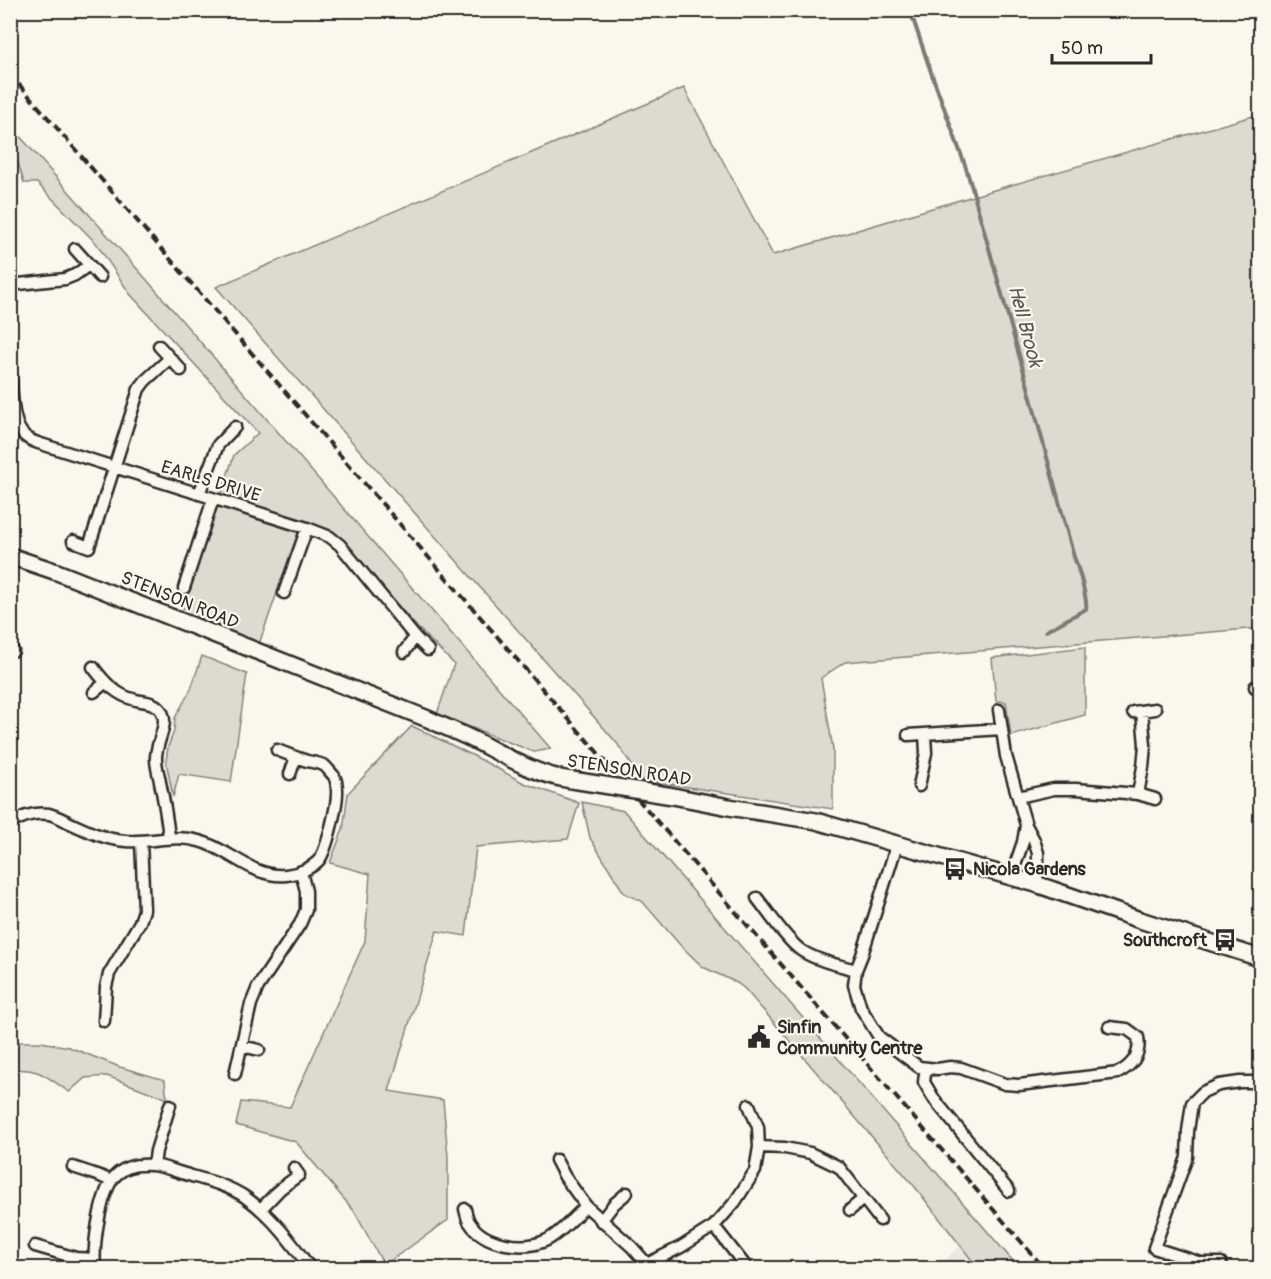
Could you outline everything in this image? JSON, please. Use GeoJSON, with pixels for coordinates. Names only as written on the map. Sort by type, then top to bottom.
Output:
{"type":"FeatureCollection","features":[{"type":"Feature","properties":{"kind":"street"},"geometry":{"type":"LineString","coordinates":[[75,249],[100,277]]}},
{"type":"Feature","properties":{"kind":"street"},"geometry":{"type":"LineString","coordinates":[[10,285],[65,279],[75,275],[89,264]]}},
{"type":"Feature","properties":{"kind":"street"},"geometry":{"type":"LineString","coordinates":[[159,346],[181,370]]}},
{"type":"Feature","properties":{"kind":"street"},"geometry":{"type":"LineString","coordinates":[[73,541],[89,546],[139,389],[170,358]]}},
{"type":"Feature","properties":{"kind":"street","name":"EARLS DRIVE"},"geometry":{"type":"LineString","coordinates":[[10,368],[17,426],[23,436],[38,443],[330,537],[340,545],[428,650]]}},
{"type":"Feature","properties":{"kind":"street"},"geometry":{"type":"LineString","coordinates":[[199,495],[218,445],[234,427]]}},
{"type":"Feature","properties":{"kind":"street"},"geometry":{"type":"LineString","coordinates":[[184,588],[213,499]]}},
{"type":"Feature","properties":{"kind":"street"},"geometry":{"type":"LineString","coordinates":[[284,593],[307,528]]}},
{"type":"Feature","properties":{"kind":"street","name":"STENSON ROAD"},"geometry":{"type":"LineString","coordinates":[[11,557],[57,572],[428,719],[538,772],[558,778],[816,821],[1036,884],[1260,958]]}},
{"type":"Feature","properties":{"kind":"street"},"geometry":{"type":"LineString","coordinates":[[404,652],[415,637]]}},
{"type":"Feature","properties":{"kind":"street"},"geometry":{"type":"LineString","coordinates":[[93,667],[105,683],[120,693],[135,700],[156,705],[163,712],[164,728],[157,744],[156,760],[168,820],[169,837]]}},
{"type":"Feature","properties":{"kind":"street"},"geometry":{"type":"LineString","coordinates":[[94,692],[105,683]]}},
{"type":"Feature","properties":{"kind":"street"},"geometry":{"type":"LineString","coordinates":[[1138,794],[1145,745],[1138,711],[1155,709]]}},
{"type":"Feature","properties":{"kind":"street"},"geometry":{"type":"LineString","coordinates":[[999,710],[1006,756],[1026,825],[1038,853],[1036,884]]}},
{"type":"Feature","properties":{"kind":"street"},"geometry":{"type":"LineString","coordinates":[[908,735],[1002,729]]}},
{"type":"Feature","properties":{"kind":"street"},"geometry":{"type":"LineString","coordinates":[[919,786],[926,753],[925,734]]}},
{"type":"Feature","properties":{"kind":"street"},"geometry":{"type":"LineString","coordinates":[[10,824],[30,815],[50,814],[102,836],[125,841],[169,837],[202,841],[266,874],[286,875],[301,872],[318,861],[323,852],[331,825],[337,787],[334,776],[325,766],[277,750]]}},
{"type":"Feature","properties":{"kind":"street"},"geometry":{"type":"LineString","coordinates":[[290,774],[296,757]]}},
{"type":"Feature","properties":{"kind":"street"},"geometry":{"type":"LineString","coordinates":[[1018,797],[1054,789],[1076,789],[1138,794],[1155,799]]}},
{"type":"Feature","properties":{"kind":"street"},"geometry":{"type":"LineString","coordinates":[[1011,877],[1023,842],[1026,825]]}},
{"type":"Feature","properties":{"kind":"street"},"geometry":{"type":"LineString","coordinates":[[104,1021],[109,974],[140,922],[144,910],[141,841]]}},
{"type":"Feature","properties":{"kind":"street"},"geometry":{"type":"LineString","coordinates":[[897,844],[856,970],[854,985],[861,1008],[879,1036],[919,1067],[938,1069],[950,1066],[1005,1084],[1018,1085],[1118,1073],[1128,1068],[1136,1056],[1139,1045],[1138,1036],[1127,1029],[1109,1027]]}},
{"type":"Feature","properties":{"kind":"street"},"geometry":{"type":"LineString","coordinates":[[235,1074],[251,1004],[258,987],[300,924],[306,910],[306,891],[301,872]]}},
{"type":"Feature","properties":{"kind":"street"},"geometry":{"type":"LineString","coordinates":[[757,898],[801,951],[815,958],[856,970]]}},
{"type":"Feature","properties":{"kind":"street"},"geometry":{"type":"LineString","coordinates":[[242,1046],[259,1050]]}},
{"type":"Feature","properties":{"kind":"street"},"geometry":{"type":"LineString","coordinates":[[929,1068],[924,1082],[934,1099],[1009,1191]]}},
{"type":"Feature","properties":{"kind":"street"},"geometry":{"type":"LineString","coordinates":[[1221,1263],[1201,1263],[1154,1248],[1187,1157],[1192,1103],[1203,1092],[1219,1085],[1260,1082]]}},
{"type":"Feature","properties":{"kind":"street"},"geometry":{"type":"LineString","coordinates":[[154,1165],[170,1105]]}},
{"type":"Feature","properties":{"kind":"street"},"geometry":{"type":"LineString","coordinates":[[556,1160],[564,1177],[586,1206],[632,1247],[644,1266],[681,1247],[714,1226],[735,1202],[755,1171],[759,1147],[758,1128],[749,1105]]}},
{"type":"Feature","properties":{"kind":"street"},"geometry":{"type":"LineString","coordinates":[[759,1147],[785,1148],[810,1153],[839,1167],[880,1220]]}},
{"type":"Feature","properties":{"kind":"street"},"geometry":{"type":"LineString","coordinates":[[35,1246],[94,1264],[98,1226],[111,1181],[121,1171],[130,1167],[140,1164],[154,1165],[237,1191],[261,1209],[296,1249],[310,1269]]}},
{"type":"Feature","properties":{"kind":"street"},"geometry":{"type":"LineString","coordinates":[[73,1167],[111,1181]]}},
{"type":"Feature","properties":{"kind":"street"},"geometry":{"type":"LineString","coordinates":[[261,1209],[280,1189],[299,1174],[294,1168]]}},
{"type":"Feature","properties":{"kind":"street"},"geometry":{"type":"LineString","coordinates":[[601,1221],[614,1204],[627,1193]]}},
{"type":"Feature","properties":{"kind":"street"},"geometry":{"type":"LineString","coordinates":[[850,1210],[863,1199]]}},
{"type":"Feature","properties":{"kind":"street"},"geometry":{"type":"LineString","coordinates":[[465,1209],[470,1223],[484,1236],[511,1246],[522,1246],[534,1245],[549,1239],[586,1206]]}},
{"type":"Feature","properties":{"kind":"street"},"geometry":{"type":"LineString","coordinates":[[714,1226],[747,1269]]}},
{"type":"Feature","properties":{"kind":"shaded area"},"geometry":{"type":"Polygon","coordinates":[[[684,88],[773,255],[1260,114],[1260,628],[845,662],[821,678],[833,749],[833,809],[642,780],[616,742],[216,287],[684,88]]]}},
{"type":"Feature","properties":{"kind":"shaded area"},"geometry":{"type":"Polygon","coordinates":[[[10,125],[147,280],[551,749],[534,752],[437,714],[454,664],[418,628],[334,534],[302,522],[259,644],[182,612],[234,455],[258,433],[130,294],[96,243],[37,183],[24,183],[14,149],[11,149],[10,125]]]}},
{"type":"Feature","properties":{"kind":"shaded area"},"geometry":{"type":"Polygon","coordinates":[[[1085,647],[1085,715],[1011,736],[1006,702],[996,701],[992,658],[1085,647]]]}},
{"type":"Feature","properties":{"kind":"shaded area"},"geometry":{"type":"Polygon","coordinates":[[[202,656],[247,674],[231,782],[179,774],[173,797],[166,761],[168,747],[174,731],[175,718],[191,689],[202,656]]]}},
{"type":"Feature","properties":{"kind":"shaded area"},"geometry":{"type":"Polygon","coordinates":[[[412,726],[524,783],[579,803],[568,839],[476,847],[466,936],[437,931],[389,1091],[443,1100],[448,1157],[448,1220],[384,1265],[354,1211],[296,1142],[236,1125],[241,1102],[290,1107],[365,941],[370,874],[330,863],[343,829],[348,793],[412,726]]]}},
{"type":"Feature","properties":{"kind":"shaded area"},"geometry":{"type":"Polygon","coordinates":[[[582,802],[624,811],[1019,1268],[978,1268],[915,1187],[745,989],[703,967],[680,945],[642,901],[624,893],[590,838],[582,802]]]}},
{"type":"Feature","properties":{"kind":"shaded area"},"geometry":{"type":"Polygon","coordinates":[[[11,1042],[41,1042],[69,1047],[120,1067],[165,1080],[168,1099],[107,1076],[85,1078],[69,1092],[36,1072],[11,1070],[11,1042]]]}},
{"type":"Feature","properties":{"kind":"shaded area"},"geometry":{"type":"Polygon","coordinates":[[[959,1247],[978,1268],[936,1268],[959,1247]]]}},
{"type":"Feature","properties":{"kind":"waterway","name":"Hell Brook"},"geometry":{"type":"LineString","coordinates":[[910,10],[972,188],[1084,591],[1086,609],[1046,631]]}},
{"type":"Feature","properties":{"kind":"railway"},"geometry":{"type":"LineString","coordinates":[[10,74],[1044,1268]]}},
{"type":"Feature","properties":{"kind":"place","name":"Nicola Gardens"},"geometry":{"type":"Point","coordinates":[955,869]}},
{"type":"Feature","properties":{"kind":"place","name":"Southcroft"},"geometry":{"type":"Point","coordinates":[1225,940]}},
{"type":"Feature","properties":{"kind":"place","name":"Sinfin Community Centre"},"geometry":{"type":"Point","coordinates":[759,1037]}}]}
